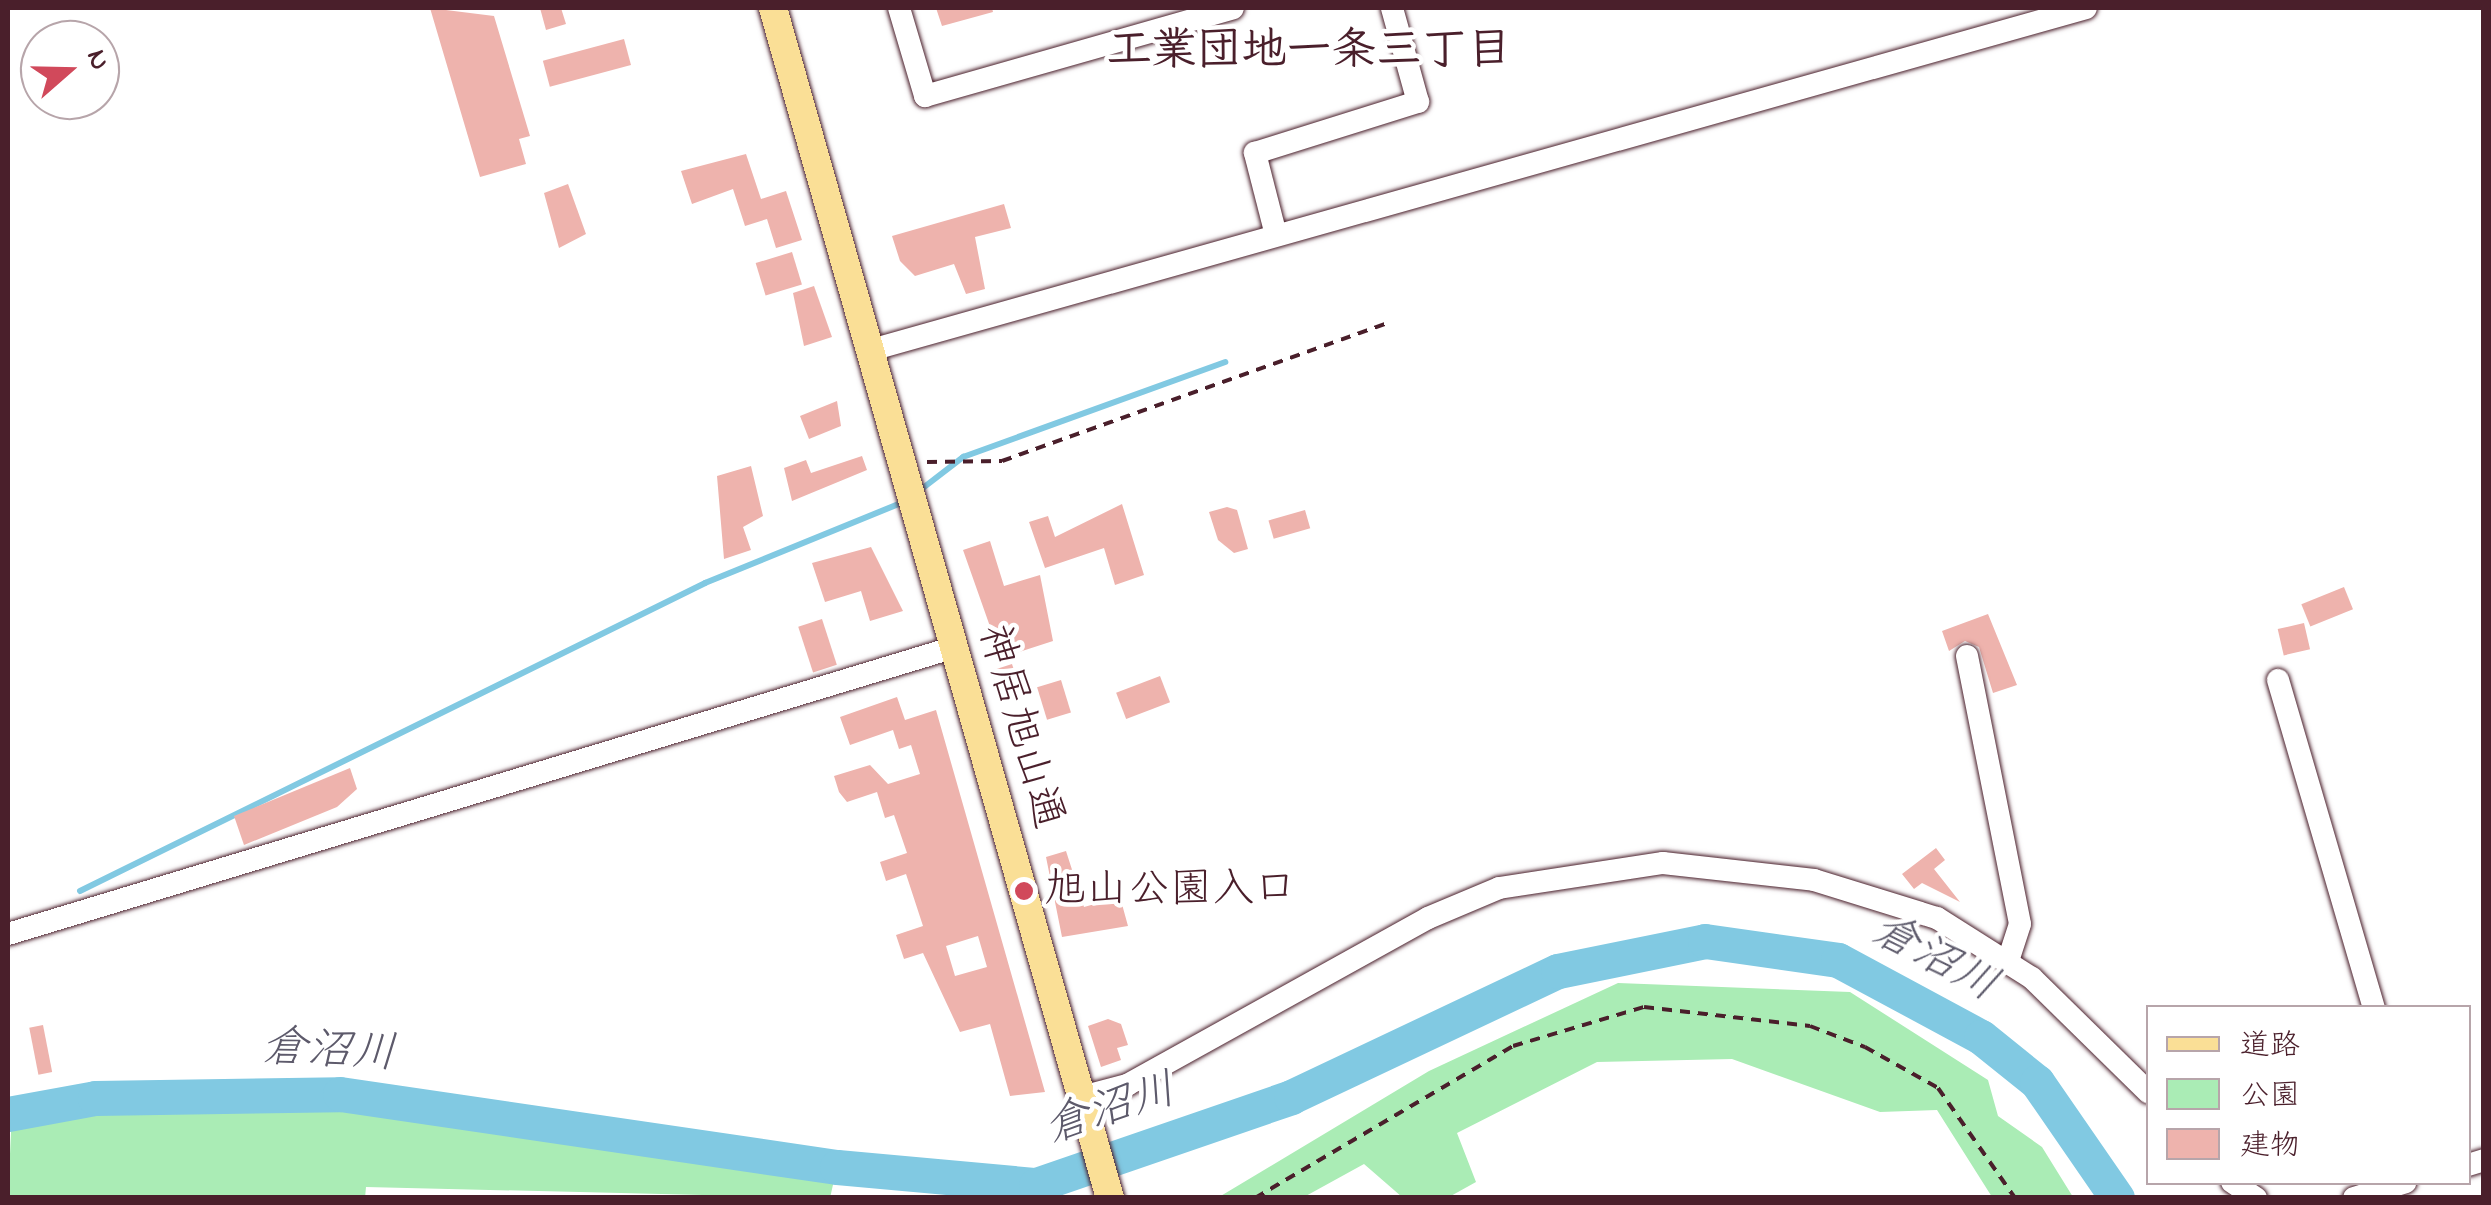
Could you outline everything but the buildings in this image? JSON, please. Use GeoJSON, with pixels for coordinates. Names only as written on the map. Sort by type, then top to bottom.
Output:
{"type":"FeatureCollection","features":[{"type":"Feature","properties":{"kind":"main road","name":"神居旭山通"},"geometry":{"type":"LineString","coordinates":[[773,8],[1110,1198]]}},
{"type":"Feature","properties":{"kind":"street"},"geometry":{"type":"LineString","coordinates":[[899,8],[925,96],[1232,8]]}},
{"type":"Feature","properties":{"kind":"street"},"geometry":{"type":"LineString","coordinates":[[1276,236],[1256,153],[1418,102],[1392,8]]}},
{"type":"Feature","properties":{"kind":"street"},"geometry":{"type":"LineString","coordinates":[[871,350],[2086,8]]}},
{"type":"Feature","properties":{"kind":"street"},"geometry":{"type":"LineString","coordinates":[[8,934],[955,647]]}},
{"type":"Feature","properties":{"kind":"street"},"geometry":{"type":"LineString","coordinates":[[1967,656],[2020,924],[2008,962]]}},
{"type":"Feature","properties":{"kind":"street"},"geometry":{"type":"LineString","coordinates":[[2278,680],[2373,1005]]}},
{"type":"Feature","properties":{"kind":"street"},"geometry":{"type":"LineString","coordinates":[[1082,1098],[1126,1085],[1428,918],[1500,888],[1611,865],[1716,866],[1868,892],[2008,962],[2146,1090]]}},
{"type":"Feature","properties":{"kind":"street"},"geometry":{"type":"LineString","coordinates":[[2354,1198],[2396,1185]]}},
{"type":"Feature","properties":{"kind":"path"},"geometry":{"type":"LineString","coordinates":[[909,484],[1002,461],[1385,324]]}},
{"type":"Feature","properties":{"kind":"path"},"geometry":{"type":"LineString","coordinates":[[1254,1198],[1513,1046],[1644,1007],[1810,1026],[1865,1047],[1938,1088],[2015,1198]]}},
{"type":"Feature","properties":{"kind":"green space"},"geometry":{"type":"Polygon","coordinates":[[[1618,983],[1850,992],[1988,1080],[1998,1116],[2042,1147],[2073,1197],[1992,1197],[1937,1110],[1880,1112],[1732,1059],[1597,1062],[1457,1133],[1476,1182],[1449,1197],[1402,1197],[1364,1164],[1304,1197],[1219,1197],[1429,1071],[1618,983]]]}},
{"type":"Feature","properties":{"kind":"green space"},"geometry":{"type":"Polygon","coordinates":[[[340,1094],[616,1130],[837,1167],[830,1198],[366,1187],[365,1198],[8,1197],[12,1111],[95,1098],[340,1094]]]}},
{"type":"Feature","properties":{"kind":"waterway"},"geometry":{"type":"LineString","coordinates":[[919,491],[963,457],[1225,362]]}},
{"type":"Feature","properties":{"kind":"waterway"},"geometry":{"type":"LineString","coordinates":[[80,891],[705,583],[906,501]]}},
{"type":"Feature","properties":{"kind":"waterway","name":"倉沼川"},"geometry":{"type":"LineString","coordinates":[[8,1114],[95,1098],[340,1094],[837,1167],[1036,1185],[1291,1097],[1558,971],[1705,941],[1838,960],[1981,1037],[2037,1082],[2117,1198]]}},
{"type":"Feature","properties":{"kind":"place","name":"旭山公園入口"},"geometry":{"type":"Point","coordinates":[1024,891]}},
{"type":"Feature","properties":{"kind":"district","name":"工業団地一条三丁目"},"geometry":{"type":"Point","coordinates":[1309,53]}}]}
